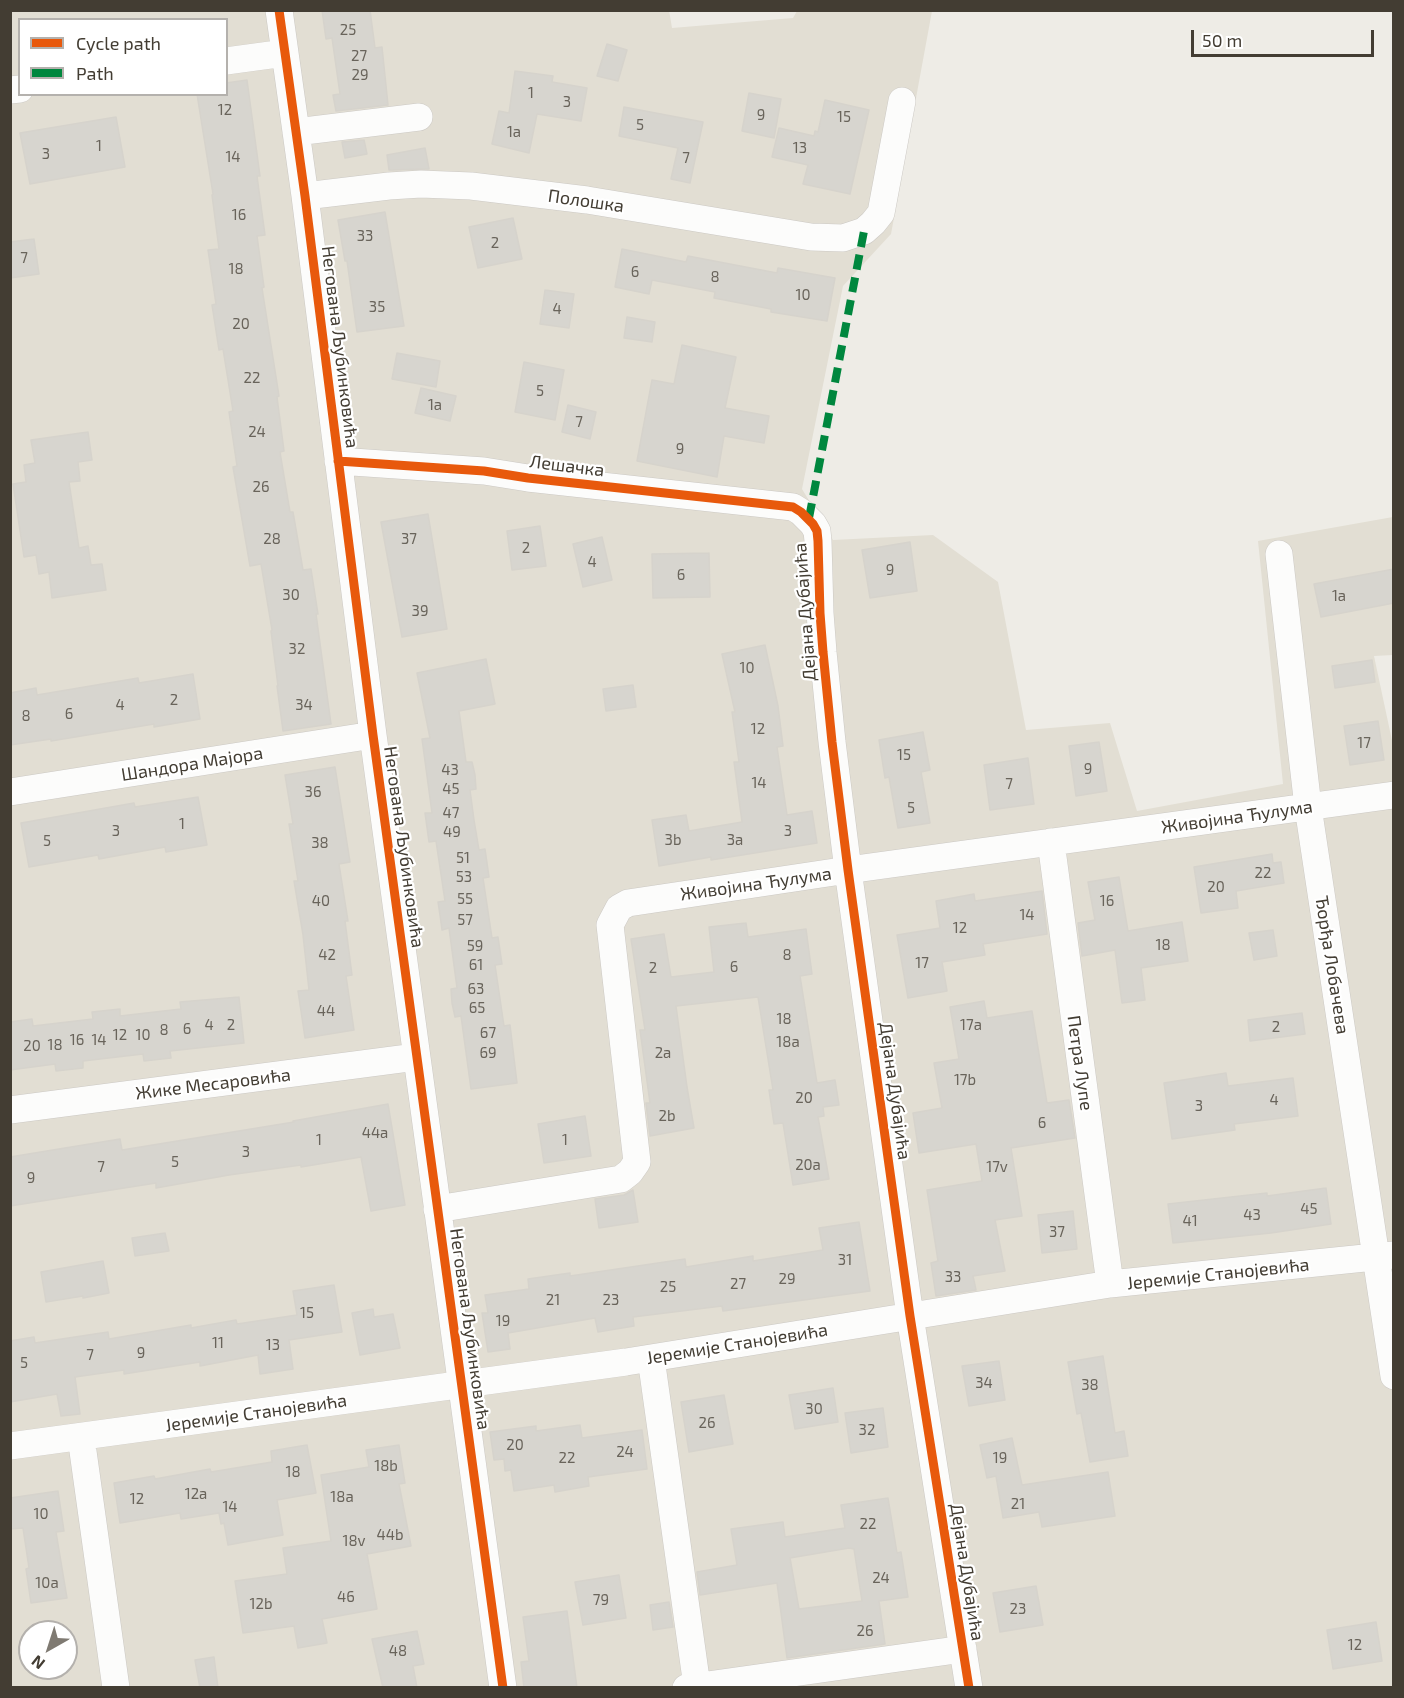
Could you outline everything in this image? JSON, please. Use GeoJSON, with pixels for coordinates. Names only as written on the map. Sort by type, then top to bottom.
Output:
{"type":"FeatureCollection","features":[{"type":"Feature","properties":{"kind":"street","name":"Негована Љубинковића"},"geometry":{"type":"LineString","coordinates":[[279,10],[305,196],[372,735],[504,1688]]}},
{"type":"Feature","properties":{"kind":"street"},"geometry":{"type":"LineString","coordinates":[[228,61],[285,53]]}},
{"type":"Feature","properties":{"kind":"street","name":"Полошка"},"geometry":{"type":"LineString","coordinates":[[305,196],[421,184],[471,186],[587,200],[826,239],[843,238],[864,231],[881,213],[902,101]]}},
{"type":"Feature","properties":{"kind":"street"},"geometry":{"type":"LineString","coordinates":[[296,132],[419,117]]}},
{"type":"Feature","properties":{"kind":"street","name":"Лешачка"},"geometry":{"type":"LineString","coordinates":[[338,461],[484,471],[528,478],[793,507]]}},
{"type":"Feature","properties":{"kind":"street","name":"Дејана Дубајића"},"geometry":{"type":"LineString","coordinates":[[793,507],[809,518],[817,531],[823,652],[848,870],[910,1316],[969,1688]]}},
{"type":"Feature","properties":{"kind":"street","name":"Ђорђа Лобачева"},"geometry":{"type":"LineString","coordinates":[[1279,554],[1308,807],[1385,1256],[1394,1376]]}},
{"type":"Feature","properties":{"kind":"street","name":"Шандора Мајора"},"geometry":{"type":"LineString","coordinates":[[10,792],[372,735]]}},
{"type":"Feature","properties":{"kind":"street","name":"Живојина Ћулума"},"geometry":{"type":"LineString","coordinates":[[437,1209],[621,1179],[630,1172],[637,1161],[610,925],[619,908],[628,903],[848,870],[1394,795]]}},
{"type":"Feature","properties":{"kind":"street","name":"Петра Лупе"},"geometry":{"type":"LineString","coordinates":[[1051,842],[1110,1284]]}},
{"type":"Feature","properties":{"kind":"street","name":"Жике Месаровића"},"geometry":{"type":"LineString","coordinates":[[10,1110],[416,1057]]}},
{"type":"Feature","properties":{"kind":"street","name":"Јеремије Станојевића"},"geometry":{"type":"LineString","coordinates":[[10,1446],[651,1358],[1110,1284],[1385,1256]]}},
{"type":"Feature","properties":{"kind":"street"},"geometry":{"type":"LineString","coordinates":[[651,1358],[692,1687],[752,1682],[963,1649]]}},
{"type":"Feature","properties":{"kind":"street"},"geometry":{"type":"LineString","coordinates":[[81,1437],[116,1688]]}},
{"type":"Feature","properties":{"kind":"shaded area"},"geometry":{"type":"Polygon","coordinates":[[[669,10],[672,28],[793,18],[797,11],[932,11],[891,234],[843,286],[802,489],[833,540],[933,535],[998,582],[1026,730],[1110,723],[1137,811],[1283,784],[1258,541],[1393,517],[1393,655],[1374,656],[1394,750],[1393,1687],[11,1688],[11,11],[669,10]]]}},
{"type":"Feature","properties":{"kind":"building"},"geometry":{"type":"Polygon","coordinates":[[[322,10],[370,10],[375,48],[382,47],[388,105],[336,111],[333,95],[340,94],[332,38],[326,39],[322,10]]]}},
{"type":"Feature","properties":{"kind":"building"},"geometry":{"type":"Polygon","coordinates":[[[607,44],[627,50],[618,81],[597,76],[607,44]]]}},
{"type":"Feature","properties":{"kind":"building"},"geometry":{"type":"Polygon","coordinates":[[[515,71],[553,76],[552,82],[587,88],[581,121],[537,114],[529,153],[492,144],[499,111],[509,113],[515,71]]]}},
{"type":"Feature","properties":{"kind":"building"},"geometry":{"type":"Polygon","coordinates":[[[247,80],[260,176],[257,176],[265,235],[257,236],[264,287],[262,288],[279,396],[277,397],[284,451],[280,452],[303,570],[311,569],[331,724],[283,731],[272,630],[261,564],[250,566],[233,467],[237,466],[229,412],[233,411],[223,349],[219,350],[212,305],[216,304],[208,250],[219,249],[197,96],[228,96],[228,83],[247,80]]]}},
{"type":"Feature","properties":{"kind":"building"},"geometry":{"type":"Polygon","coordinates":[[[749,93],[781,99],[774,138],[742,131],[749,93]]]}},
{"type":"Feature","properties":{"kind":"building"},"geometry":{"type":"Polygon","coordinates":[[[825,100],[869,110],[850,194],[803,184],[808,165],[772,157],[779,128],[814,136],[815,131],[818,132],[825,100]]]}},
{"type":"Feature","properties":{"kind":"building"},"geometry":{"type":"Polygon","coordinates":[[[624,107],[703,122],[690,183],[671,179],[678,148],[619,136],[624,107]]]}},
{"type":"Feature","properties":{"kind":"building"},"geometry":{"type":"Polygon","coordinates":[[[116,117],[125,167],[30,184],[20,133],[116,117]]]}},
{"type":"Feature","properties":{"kind":"building"},"geometry":{"type":"Polygon","coordinates":[[[364,140],[367,154],[345,158],[342,142],[364,140]]]}},
{"type":"Feature","properties":{"kind":"building"},"geometry":{"type":"Polygon","coordinates":[[[425,148],[429,169],[389,170],[387,155],[425,148]]]}},
{"type":"Feature","properties":{"kind":"building"},"geometry":{"type":"Polygon","coordinates":[[[385,212],[404,326],[357,332],[347,261],[345,261],[338,220],[385,212]]]}},
{"type":"Feature","properties":{"kind":"building"},"geometry":{"type":"Polygon","coordinates":[[[513,218],[522,259],[478,268],[469,227],[513,218]]]}},
{"type":"Feature","properties":{"kind":"building"},"geometry":{"type":"Polygon","coordinates":[[[34,239],[39,274],[10,278],[10,242],[34,239]]]}},
{"type":"Feature","properties":{"kind":"building"},"geometry":{"type":"Polygon","coordinates":[[[622,249],[686,262],[688,256],[777,273],[778,268],[835,278],[827,321],[771,312],[771,309],[714,298],[715,292],[652,280],[649,294],[615,287],[622,249]]]}},
{"type":"Feature","properties":{"kind":"building"},"geometry":{"type":"Polygon","coordinates":[[[545,290],[574,294],[569,328],[540,324],[545,290]]]}},
{"type":"Feature","properties":{"kind":"building"},"geometry":{"type":"Polygon","coordinates":[[[627,317],[655,322],[652,342],[624,338],[627,317]]]}},
{"type":"Feature","properties":{"kind":"building"},"geometry":{"type":"Polygon","coordinates":[[[682,345],[736,357],[725,408],[769,416],[764,443],[724,436],[717,477],[637,461],[652,380],[674,384],[682,345]]]}},
{"type":"Feature","properties":{"kind":"building"},"geometry":{"type":"Polygon","coordinates":[[[397,353],[440,361],[436,387],[392,379],[397,353]]]}},
{"type":"Feature","properties":{"kind":"building"},"geometry":{"type":"Polygon","coordinates":[[[524,362],[564,370],[555,420],[515,412],[524,362]]]}},
{"type":"Feature","properties":{"kind":"building"},"geometry":{"type":"Polygon","coordinates":[[[421,388],[456,396],[450,421],[415,413],[421,388]]]}},
{"type":"Feature","properties":{"kind":"building"},"geometry":{"type":"Polygon","coordinates":[[[568,405],[596,412],[590,439],[562,432],[568,405]]]}},
{"type":"Feature","properties":{"kind":"building"},"geometry":{"type":"Polygon","coordinates":[[[88,432],[92,460],[78,462],[80,481],[69,482],[79,548],[88,546],[91,565],[102,564],[106,590],[52,598],[49,572],[39,574],[36,555],[24,557],[13,484],[26,482],[24,465],[35,463],[31,440],[88,432]]]}},
{"type":"Feature","properties":{"kind":"building"},"geometry":{"type":"Polygon","coordinates":[[[428,514],[447,629],[402,637],[381,522],[428,514]]]}},
{"type":"Feature","properties":{"kind":"building"},"geometry":{"type":"Polygon","coordinates":[[[540,526],[546,566],[512,570],[507,531],[540,526]]]}},
{"type":"Feature","properties":{"kind":"building"},"geometry":{"type":"Polygon","coordinates":[[[602,537],[612,580],[583,587],[573,544],[602,537]]]}},
{"type":"Feature","properties":{"kind":"building"},"geometry":{"type":"Polygon","coordinates":[[[910,542],[917,591],[870,598],[862,550],[910,542]]]}},
{"type":"Feature","properties":{"kind":"building"},"geometry":{"type":"Polygon","coordinates":[[[709,553],[710,597],[653,598],[652,554],[709,553]]]}},
{"type":"Feature","properties":{"kind":"building"},"geometry":{"type":"Polygon","coordinates":[[[1394,569],[1394,603],[1321,617],[1314,584],[1394,569]]]}},
{"type":"Feature","properties":{"kind":"building"},"geometry":{"type":"Polygon","coordinates":[[[765,645],[778,706],[783,746],[777,747],[787,815],[812,811],[817,843],[659,866],[652,820],[686,815],[689,831],[742,822],[734,762],[739,762],[732,712],[735,712],[722,654],[765,645]]]}},
{"type":"Feature","properties":{"kind":"building"},"geometry":{"type":"Polygon","coordinates":[[[486,659],[495,704],[459,711],[466,762],[472,762],[475,775],[476,789],[470,790],[474,820],[479,850],[485,849],[489,877],[483,878],[492,938],[498,937],[502,964],[495,965],[504,1026],[510,1025],[517,1083],[471,1089],[461,1016],[455,1017],[452,1003],[451,989],[457,988],[449,928],[442,930],[438,902],[445,901],[436,841],[429,842],[425,813],[432,813],[422,739],[430,738],[417,673],[486,659]]]}},
{"type":"Feature","properties":{"kind":"building"},"geometry":{"type":"Polygon","coordinates":[[[1372,660],[1375,682],[1335,688],[1332,666],[1372,660]]]}},
{"type":"Feature","properties":{"kind":"building"},"geometry":{"type":"Polygon","coordinates":[[[193,674],[200,719],[10,745],[10,693],[36,688],[37,695],[138,678],[139,683],[193,674]]]}},
{"type":"Feature","properties":{"kind":"building"},"geometry":{"type":"Polygon","coordinates":[[[633,685],[636,707],[606,711],[603,689],[633,685]]]}},
{"type":"Feature","properties":{"kind":"building"},"geometry":{"type":"Polygon","coordinates":[[[1378,721],[1384,760],[1350,765],[1344,726],[1378,721]]]}},
{"type":"Feature","properties":{"kind":"building"},"geometry":{"type":"Polygon","coordinates":[[[923,732],[930,770],[921,772],[930,823],[898,828],[889,777],[885,778],[879,740],[923,732]]]}},
{"type":"Feature","properties":{"kind":"building"},"geometry":{"type":"Polygon","coordinates":[[[1099,742],[1107,791],[1076,796],[1069,746],[1099,742]]]}},
{"type":"Feature","properties":{"kind":"building"},"geometry":{"type":"Polygon","coordinates":[[[1028,758],[1034,804],[990,810],[984,765],[1028,758]]]}},
{"type":"Feature","properties":{"kind":"building"},"geometry":{"type":"Polygon","coordinates":[[[335,767],[350,862],[339,864],[348,921],[345,921],[352,975],[346,976],[354,1030],[305,1038],[298,991],[309,990],[294,881],[298,881],[289,824],[293,824],[285,775],[335,767]]]}},
{"type":"Feature","properties":{"kind":"building"},"geometry":{"type":"Polygon","coordinates":[[[198,797],[207,845],[166,852],[165,847],[99,859],[98,855],[29,867],[21,823],[134,803],[135,807],[198,797]]]}},
{"type":"Feature","properties":{"kind":"building"},"geometry":{"type":"Polygon","coordinates":[[[1272,854],[1273,863],[1281,862],[1284,883],[1236,891],[1238,908],[1201,913],[1194,867],[1272,854]]]}},
{"type":"Feature","properties":{"kind":"building"},"geometry":{"type":"Polygon","coordinates":[[[1119,877],[1128,931],[1182,922],[1188,961],[1141,968],[1145,1000],[1122,1003],[1115,950],[1082,956],[1078,923],[1095,920],[1088,882],[1119,877]]]}},
{"type":"Feature","properties":{"kind":"building"},"geometry":{"type":"Polygon","coordinates":[[[1042,891],[1047,934],[983,944],[985,955],[942,962],[947,991],[908,998],[897,935],[940,928],[936,901],[974,894],[975,901],[1042,891]]]}},
{"type":"Feature","properties":{"kind":"building"},"geometry":{"type":"Polygon","coordinates":[[[746,923],[748,937],[806,929],[812,974],[800,976],[817,1083],[835,1080],[839,1105],[823,1107],[824,1116],[818,1117],[829,1179],[793,1185],[783,1123],[774,1124],[769,1090],[773,1090],[758,997],[676,1006],[694,1128],[650,1136],[646,1103],[650,1103],[640,1030],[645,1030],[631,939],[664,934],[671,977],[714,972],[709,927],[746,923]]]}},
{"type":"Feature","properties":{"kind":"building"},"geometry":{"type":"Polygon","coordinates":[[[1273,930],[1277,956],[1254,960],[1249,933],[1273,930]]]}},
{"type":"Feature","properties":{"kind":"building"},"geometry":{"type":"Polygon","coordinates":[[[239,997],[244,1043],[170,1051],[171,1058],[144,1061],[143,1054],[83,1061],[83,1068],[56,1071],[55,1064],[10,1070],[10,1022],[32,1019],[33,1026],[93,1019],[92,1012],[120,1009],[120,1016],[181,1009],[180,1002],[239,997]]]}},
{"type":"Feature","properties":{"kind":"building"},"geometry":{"type":"Polygon","coordinates":[[[984,1001],[987,1018],[1032,1011],[1047,1103],[1069,1100],[1075,1138],[1011,1148],[1022,1216],[995,1220],[1005,1271],[973,1276],[976,1290],[936,1296],[931,1263],[938,1261],[927,1190],[982,1181],[976,1144],[919,1153],[913,1113],[942,1108],[934,1063],[959,1059],[950,1007],[984,1001]]]}},
{"type":"Feature","properties":{"kind":"building"},"geometry":{"type":"Polygon","coordinates":[[[1302,1013],[1305,1034],[1250,1041],[1248,1020],[1302,1013]]]}},
{"type":"Feature","properties":{"kind":"building"},"geometry":{"type":"Polygon","coordinates":[[[1226,1073],[1228,1086],[1293,1078],[1298,1116],[1234,1124],[1235,1130],[1172,1139],[1164,1083],[1226,1073]]]}},
{"type":"Feature","properties":{"kind":"building"},"geometry":{"type":"Polygon","coordinates":[[[388,1104],[405,1205],[371,1211],[361,1157],[301,1167],[301,1165],[229,1175],[156,1188],[156,1183],[10,1206],[10,1157],[120,1139],[122,1150],[388,1104]]]}},
{"type":"Feature","properties":{"kind":"building"},"geometry":{"type":"Polygon","coordinates":[[[585,1116],[591,1156],[544,1163],[538,1124],[585,1116]]]}},
{"type":"Feature","properties":{"kind":"building"},"geometry":{"type":"Polygon","coordinates":[[[1326,1188],[1331,1224],[1173,1243],[1168,1204],[1267,1193],[1267,1196],[1326,1188]]]}},
{"type":"Feature","properties":{"kind":"building"},"geometry":{"type":"Polygon","coordinates":[[[633,1190],[638,1222],[599,1228],[595,1199],[624,1195],[633,1190]]]}},
{"type":"Feature","properties":{"kind":"building"},"geometry":{"type":"Polygon","coordinates":[[[1073,1211],[1077,1249],[1042,1253],[1038,1215],[1073,1211]]]}},
{"type":"Feature","properties":{"kind":"building"},"geometry":{"type":"Polygon","coordinates":[[[859,1222],[870,1291],[723,1311],[722,1306],[633,1317],[634,1326],[598,1332],[595,1318],[508,1333],[510,1349],[488,1352],[482,1313],[488,1313],[485,1295],[529,1289],[528,1279],[570,1273],[570,1276],[685,1259],[686,1267],[753,1256],[753,1261],[823,1250],[819,1228],[859,1222]]]}},
{"type":"Feature","properties":{"kind":"building"},"geometry":{"type":"Polygon","coordinates":[[[165,1233],[169,1251],[135,1256],[132,1238],[165,1233]]]}},
{"type":"Feature","properties":{"kind":"building"},"geometry":{"type":"Polygon","coordinates":[[[103,1261],[109,1293],[46,1302],[41,1272],[103,1261]]]}},
{"type":"Feature","properties":{"kind":"building"},"geometry":{"type":"Polygon","coordinates":[[[334,1285],[342,1332],[289,1340],[293,1369],[260,1374],[258,1355],[200,1366],[200,1362],[124,1374],[124,1370],[75,1377],[80,1414],[61,1416],[57,1394],[10,1402],[10,1341],[34,1337],[35,1343],[108,1332],[109,1339],[191,1325],[191,1328],[236,1320],[237,1324],[297,1315],[293,1291],[334,1285]]]}},
{"type":"Feature","properties":{"kind":"building"},"geometry":{"type":"Polygon","coordinates":[[[373,1309],[374,1317],[393,1314],[400,1348],[360,1355],[352,1313],[373,1309]]]}},
{"type":"Feature","properties":{"kind":"building"},"geometry":{"type":"Polygon","coordinates":[[[1103,1356],[1115,1433],[1124,1431],[1128,1456],[1090,1462],[1081,1413],[1077,1414],[1068,1362],[1103,1356]]]}},
{"type":"Feature","properties":{"kind":"building"},"geometry":{"type":"Polygon","coordinates":[[[999,1361],[1005,1400],[969,1406],[962,1366],[999,1361]]]}},
{"type":"Feature","properties":{"kind":"building"},"geometry":{"type":"Polygon","coordinates":[[[833,1388],[838,1422],[795,1429],[789,1395],[833,1388]]]}},
{"type":"Feature","properties":{"kind":"building"},"geometry":{"type":"Polygon","coordinates":[[[724,1395],[733,1444],[689,1452],[681,1402],[724,1395]]]}},
{"type":"Feature","properties":{"kind":"building"},"geometry":{"type":"Polygon","coordinates":[[[883,1408],[888,1447],[851,1453],[845,1413],[883,1408]]]}},
{"type":"Feature","properties":{"kind":"building"},"geometry":{"type":"Polygon","coordinates":[[[580,1425],[582,1438],[642,1430],[647,1469],[588,1477],[589,1486],[555,1492],[554,1485],[514,1491],[511,1470],[505,1471],[504,1459],[494,1460],[490,1432],[536,1426],[536,1431],[580,1425]]]}},
{"type":"Feature","properties":{"kind":"building"},"geometry":{"type":"Polygon","coordinates":[[[1012,1438],[1022,1485],[1108,1472],[1115,1516],[1042,1527],[1039,1512],[1003,1518],[996,1476],[987,1478],[980,1445],[1012,1438]]]}},
{"type":"Feature","properties":{"kind":"building"},"geometry":{"type":"Polygon","coordinates":[[[307,1445],[316,1493],[277,1500],[283,1535],[228,1545],[224,1523],[221,1524],[219,1513],[181,1519],[180,1513],[120,1523],[114,1483],[154,1476],[155,1479],[210,1469],[211,1472],[272,1462],[271,1451],[307,1445]]]}},
{"type":"Feature","properties":{"kind":"building"},"geometry":{"type":"Polygon","coordinates":[[[399,1445],[405,1483],[399,1484],[411,1546],[367,1554],[377,1609],[322,1619],[327,1643],[298,1648],[294,1626],[243,1633],[235,1581],[287,1574],[283,1548],[331,1541],[321,1475],[369,1467],[366,1450],[399,1445]]]}},
{"type":"Feature","properties":{"kind":"building"},"geometry":{"type":"Polygon","coordinates":[[[58,1491],[64,1531],[56,1532],[67,1598],[31,1603],[23,1528],[10,1529],[10,1498],[58,1491]]]}},
{"type":"Feature","properties":{"kind":"building"},"geometry":{"type":"Polygon","coordinates":[[[888,1498],[897,1553],[901,1552],[908,1597],[879,1601],[885,1644],[787,1658],[777,1583],[700,1595],[697,1572],[737,1565],[731,1529],[783,1522],[785,1537],[845,1528],[841,1505],[888,1498]],[[854,1549],[790,1558],[799,1609],[862,1601],[854,1549]]]}},
{"type":"Feature","properties":{"kind":"building"},"geometry":{"type":"Polygon","coordinates":[[[619,1575],[626,1618],[583,1625],[575,1582],[619,1575]]]}},
{"type":"Feature","properties":{"kind":"building"},"geometry":{"type":"Polygon","coordinates":[[[1036,1586],[1043,1625],[1000,1632],[993,1593],[1036,1586]]]}},
{"type":"Feature","properties":{"kind":"building"},"geometry":{"type":"Polygon","coordinates":[[[669,1602],[673,1627],[653,1630],[650,1605],[669,1602]]]}},
{"type":"Feature","properties":{"kind":"building"},"geometry":{"type":"Polygon","coordinates":[[[567,1611],[577,1688],[524,1688],[521,1662],[529,1661],[523,1617],[567,1611]]]}},
{"type":"Feature","properties":{"kind":"building"},"geometry":{"type":"Polygon","coordinates":[[[1376,1622],[1382,1661],[1333,1669],[1327,1630],[1376,1622]]]}},
{"type":"Feature","properties":{"kind":"building"},"geometry":{"type":"Polygon","coordinates":[[[417,1631],[424,1664],[413,1666],[417,1688],[383,1688],[372,1639],[417,1631]]]}},
{"type":"Feature","properties":{"kind":"building"},"geometry":{"type":"Polygon","coordinates":[[[214,1657],[218,1688],[200,1688],[195,1660],[214,1657]]]}},
{"type":"Feature","properties":{"kind":"marked path"},"geometry":{"type":"LineString","coordinates":[[809,518],[864,231]]}},
{"type":"Feature","properties":{"kind":"cycle path"},"geometry":{"type":"LineString","coordinates":[[279,10],[305,196],[373,735],[503,1688]]}},
{"type":"Feature","properties":{"kind":"cycle path"},"geometry":{"type":"LineString","coordinates":[[338,461],[484,471],[528,478],[793,507],[801,512],[817,531],[823,652],[848,870],[910,1316],[969,1688]]}}]}
